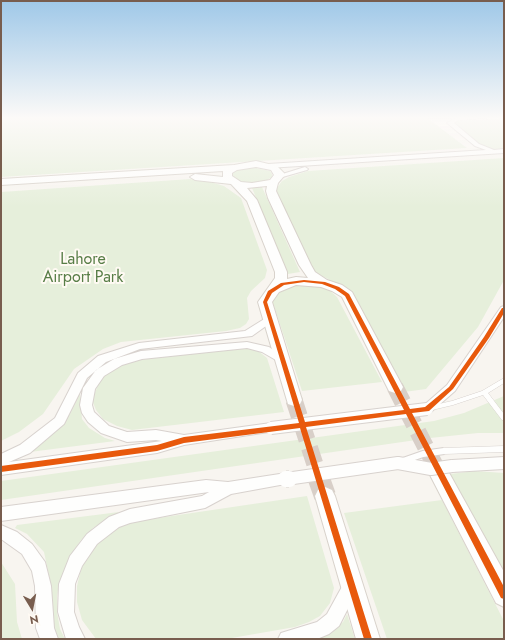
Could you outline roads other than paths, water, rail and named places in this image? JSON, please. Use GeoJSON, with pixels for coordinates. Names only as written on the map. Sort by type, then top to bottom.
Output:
{"type":"FeatureCollection","features":[{"type":"Feature","properties":{"kind":"street"},"geometry":{"type":"LineString","coordinates":[[469,154],[477,150],[477,147]]}},
{"type":"Feature","properties":{"kind":"street"},"geometry":{"type":"LineString","coordinates":[[482,147],[496,152]]}},
{"type":"Feature","properties":{"kind":"street"},"geometry":{"type":"LineString","coordinates":[[1,182],[234,168],[250,164],[268,166],[504,151]]}},
{"type":"Feature","properties":{"kind":"street"},"geometry":{"type":"LineString","coordinates":[[1,188],[185,174],[260,185],[295,171],[316,167],[504,155]]}},
{"type":"Feature","properties":{"kind":"street"},"geometry":{"type":"LineString","coordinates":[[268,166],[276,170],[276,179],[271,191],[273,198],[310,274],[323,283],[340,290],[349,298],[395,387]]}},
{"type":"Feature","properties":{"kind":"street"},"geometry":{"type":"LineString","coordinates":[[234,168],[227,172],[232,181],[252,200],[281,272],[281,278],[276,288]]}},
{"type":"Feature","properties":{"kind":"street"},"geometry":{"type":"LineString","coordinates":[[1,188],[188,177],[232,181]]}},
{"type":"Feature","properties":{"kind":"street"},"geometry":{"type":"LineString","coordinates":[[294,400],[265,302],[268,294],[276,288],[296,281],[323,283]]}},
{"type":"Feature","properties":{"kind":"street"},"geometry":{"type":"LineString","coordinates":[[1,469],[157,448],[184,440],[427,409],[451,388],[486,338],[504,309]]}},
{"type":"Feature","properties":{"kind":"street"},"geometry":{"type":"LineString","coordinates":[[1,460],[40,438],[60,421],[82,376],[102,359],[138,346],[248,334],[269,318]]}},
{"type":"Feature","properties":{"kind":"street"},"geometry":{"type":"LineString","coordinates":[[184,440],[156,435],[127,436],[105,430],[92,419],[88,413],[86,405],[89,388],[100,373],[118,362],[141,355],[246,345],[265,349],[281,359]]}},
{"type":"Feature","properties":{"kind":"street"},"geometry":{"type":"LineString","coordinates":[[1,514],[206,486],[228,488],[398,463],[446,470],[504,463]]}},
{"type":"Feature","properties":{"kind":"street"},"geometry":{"type":"LineString","coordinates":[[446,470],[504,595]]}},
{"type":"Feature","properties":{"kind":"street"},"geometry":{"type":"LineString","coordinates":[[76,639],[71,630],[66,612],[67,584],[76,561],[92,539],[114,522],[130,516],[205,502],[228,488]]}},
{"type":"Feature","properties":{"kind":"street"},"geometry":{"type":"LineString","coordinates":[[325,496],[351,588],[368,639]]}},
{"type":"Feature","properties":{"kind":"street"},"geometry":{"type":"LineString","coordinates":[[1,532],[12,537],[27,549],[39,568],[43,586],[45,628],[49,639]]}},
{"type":"Feature","properties":{"kind":"street"},"geometry":{"type":"LineString","coordinates":[[287,639],[305,635],[323,628],[333,620],[351,588]]}},
{"type":"Feature","properties":{"kind":"lane"},"geometry":{"type":"LineString","coordinates":[[427,409],[453,403],[484,392],[504,380]]}},
{"type":"Feature","properties":{"kind":"lane"},"geometry":{"type":"LineString","coordinates":[[484,392],[504,418]]}},
{"type":"Feature","properties":{"kind":"lane"},"geometry":{"type":"LineString","coordinates":[[398,463],[423,454],[444,451],[504,449]]}},
{"type":"Feature","properties":{"kind":"tunnel"},"geometry":{"type":"LineString","coordinates":[[395,387],[440,475]]}},
{"type":"Feature","properties":{"kind":"tunnel"},"geometry":{"type":"LineString","coordinates":[[294,400],[320,480]]}},
{"type":"Feature","properties":{"kind":"tunnel"},"geometry":{"type":"LineString","coordinates":[[319,479],[325,496]]}},
{"type":"Feature","properties":{"kind":"park label","name":"Lahore Airport Park"},"geometry":{"type":"Point","coordinates":[83,269]}}]}
